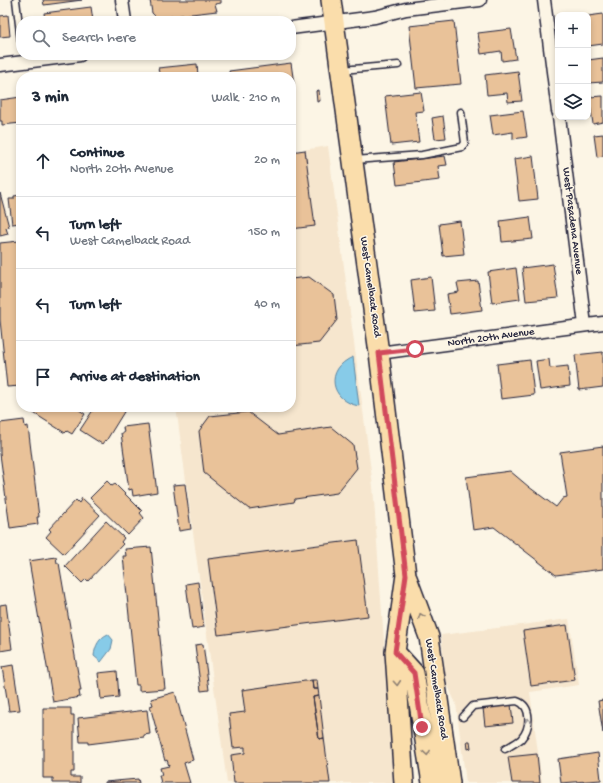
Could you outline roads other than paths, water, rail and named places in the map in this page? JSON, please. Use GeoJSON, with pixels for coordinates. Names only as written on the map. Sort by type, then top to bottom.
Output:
{"type":"FeatureCollection","features":[{"type":"Feature","properties":{"kind":"main road","name":"West Camelback Road"},"geometry":{"type":"LineString","coordinates":[[331,0],[379,353],[406,575],[429,637],[450,783]]}},
{"type":"Feature","properties":{"kind":"main road","name":"West Camelback Road"},"geometry":{"type":"LineString","coordinates":[[404,783],[395,652],[406,575]]}},
{"type":"Feature","properties":{"kind":"main road"},"geometry":{"type":"LineString","coordinates":[[395,652],[414,673],[432,783]]}},
{"type":"Feature","properties":{"kind":"street"},"geometry":{"type":"LineString","coordinates":[[122,0],[124,16]]}},
{"type":"Feature","properties":{"kind":"street"},"geometry":{"type":"LineString","coordinates":[[296,27],[375,17],[406,9],[452,1],[480,0]]}},
{"type":"Feature","properties":{"kind":"street"},"geometry":{"type":"LineString","coordinates":[[544,0],[555,87]]}},
{"type":"Feature","properties":{"kind":"street"},"geometry":{"type":"LineString","coordinates":[[0,65],[19,60]]}},
{"type":"Feature","properties":{"kind":"street","name":"West Pasadena Avenue"},"geometry":{"type":"LineString","coordinates":[[559,120],[585,324]]}},
{"type":"Feature","properties":{"kind":"street","name":"North 20th Avenue"},"geometry":{"type":"LineString","coordinates":[[379,353],[585,324],[603,323]]}},
{"type":"Feature","properties":{"kind":"lane"},"geometry":{"type":"LineString","coordinates":[[16,0],[18,16]]}},
{"type":"Feature","properties":{"kind":"lane"},"geometry":{"type":"LineString","coordinates":[[340,71],[398,65]]}},
{"type":"Feature","properties":{"kind":"lane"},"geometry":{"type":"LineString","coordinates":[[352,160],[422,155],[462,148],[465,143],[461,112]]}},
{"type":"Feature","properties":{"kind":"lane"},"geometry":{"type":"LineString","coordinates":[[463,717],[472,706],[517,701],[523,703],[527,708],[528,728],[522,738],[505,749]]}},
{"type":"Feature","properties":{"kind":"water"},"geometry":{"type":"Polygon","coordinates":[[[353,357],[359,406],[349,403],[342,398],[334,384],[338,369],[344,362],[353,357]]]}},
{"type":"Feature","properties":{"kind":"water"},"geometry":{"type":"Polygon","coordinates":[[[108,634],[113,640],[111,649],[101,662],[94,656],[95,649],[100,640],[108,634]]]}}]}
